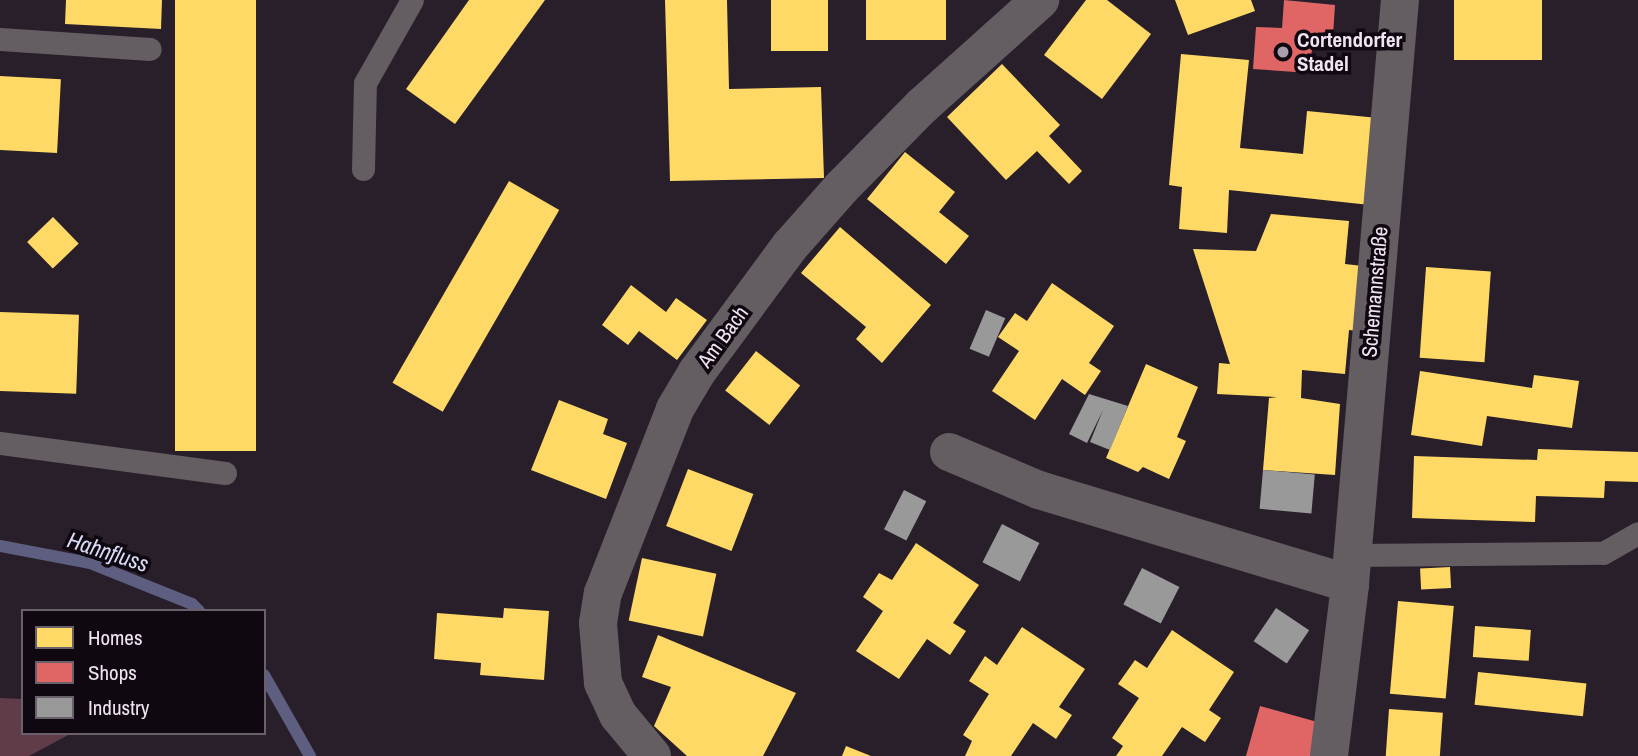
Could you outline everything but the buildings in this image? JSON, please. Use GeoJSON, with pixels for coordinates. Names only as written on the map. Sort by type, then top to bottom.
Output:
{"type":"FeatureCollection","features":[{"type":"Feature","properties":{"kind":"street","name":"Am Bach"},"geometry":{"type":"LineString","coordinates":[[652,756],[618,715],[603,682],[598,622],[603,593],[675,409],[775,267],[834,197],[922,106],[1040,0]]}},
{"type":"Feature","properties":{"kind":"street","name":"Schemannstraße"},"geometry":{"type":"LineString","coordinates":[[1329,756],[1351,570],[1400,0]]}},
{"type":"Feature","properties":{"kind":"street"},"geometry":{"type":"LineString","coordinates":[[949,452],[1039,491],[1351,570]]}},
{"type":"Feature","properties":{"kind":"lane"},"geometry":{"type":"LineString","coordinates":[[363,169],[365,83],[412,0]]}},
{"type":"Feature","properties":{"kind":"lane"},"geometry":{"type":"LineString","coordinates":[[0,39],[150,49]]}},
{"type":"Feature","properties":{"kind":"lane"},"geometry":{"type":"LineString","coordinates":[[0,443],[225,473]]}},
{"type":"Feature","properties":{"kind":"lane"},"geometry":{"type":"LineString","coordinates":[[1351,570],[1603,553],[1638,533]]}},
{"type":"Feature","properties":{"kind":"shaded area"},"geometry":{"type":"Polygon","coordinates":[[[0,698],[21,699],[21,735],[68,735],[29,756],[0,756],[0,698]]]}},
{"type":"Feature","properties":{"kind":"waterway","name":"Hahnfluss"},"geometry":{"type":"LineString","coordinates":[[0,546],[90,563],[192,604],[197,609]]}},
{"type":"Feature","properties":{"kind":"waterway","name":"Hahnfluss"},"geometry":{"type":"LineString","coordinates":[[266,679],[310,756]]}},
{"type":"Feature","properties":{"kind":"place","name":"Cortendorfer Stadel"},"geometry":{"type":"Point","coordinates":[1283,52]}}]}
